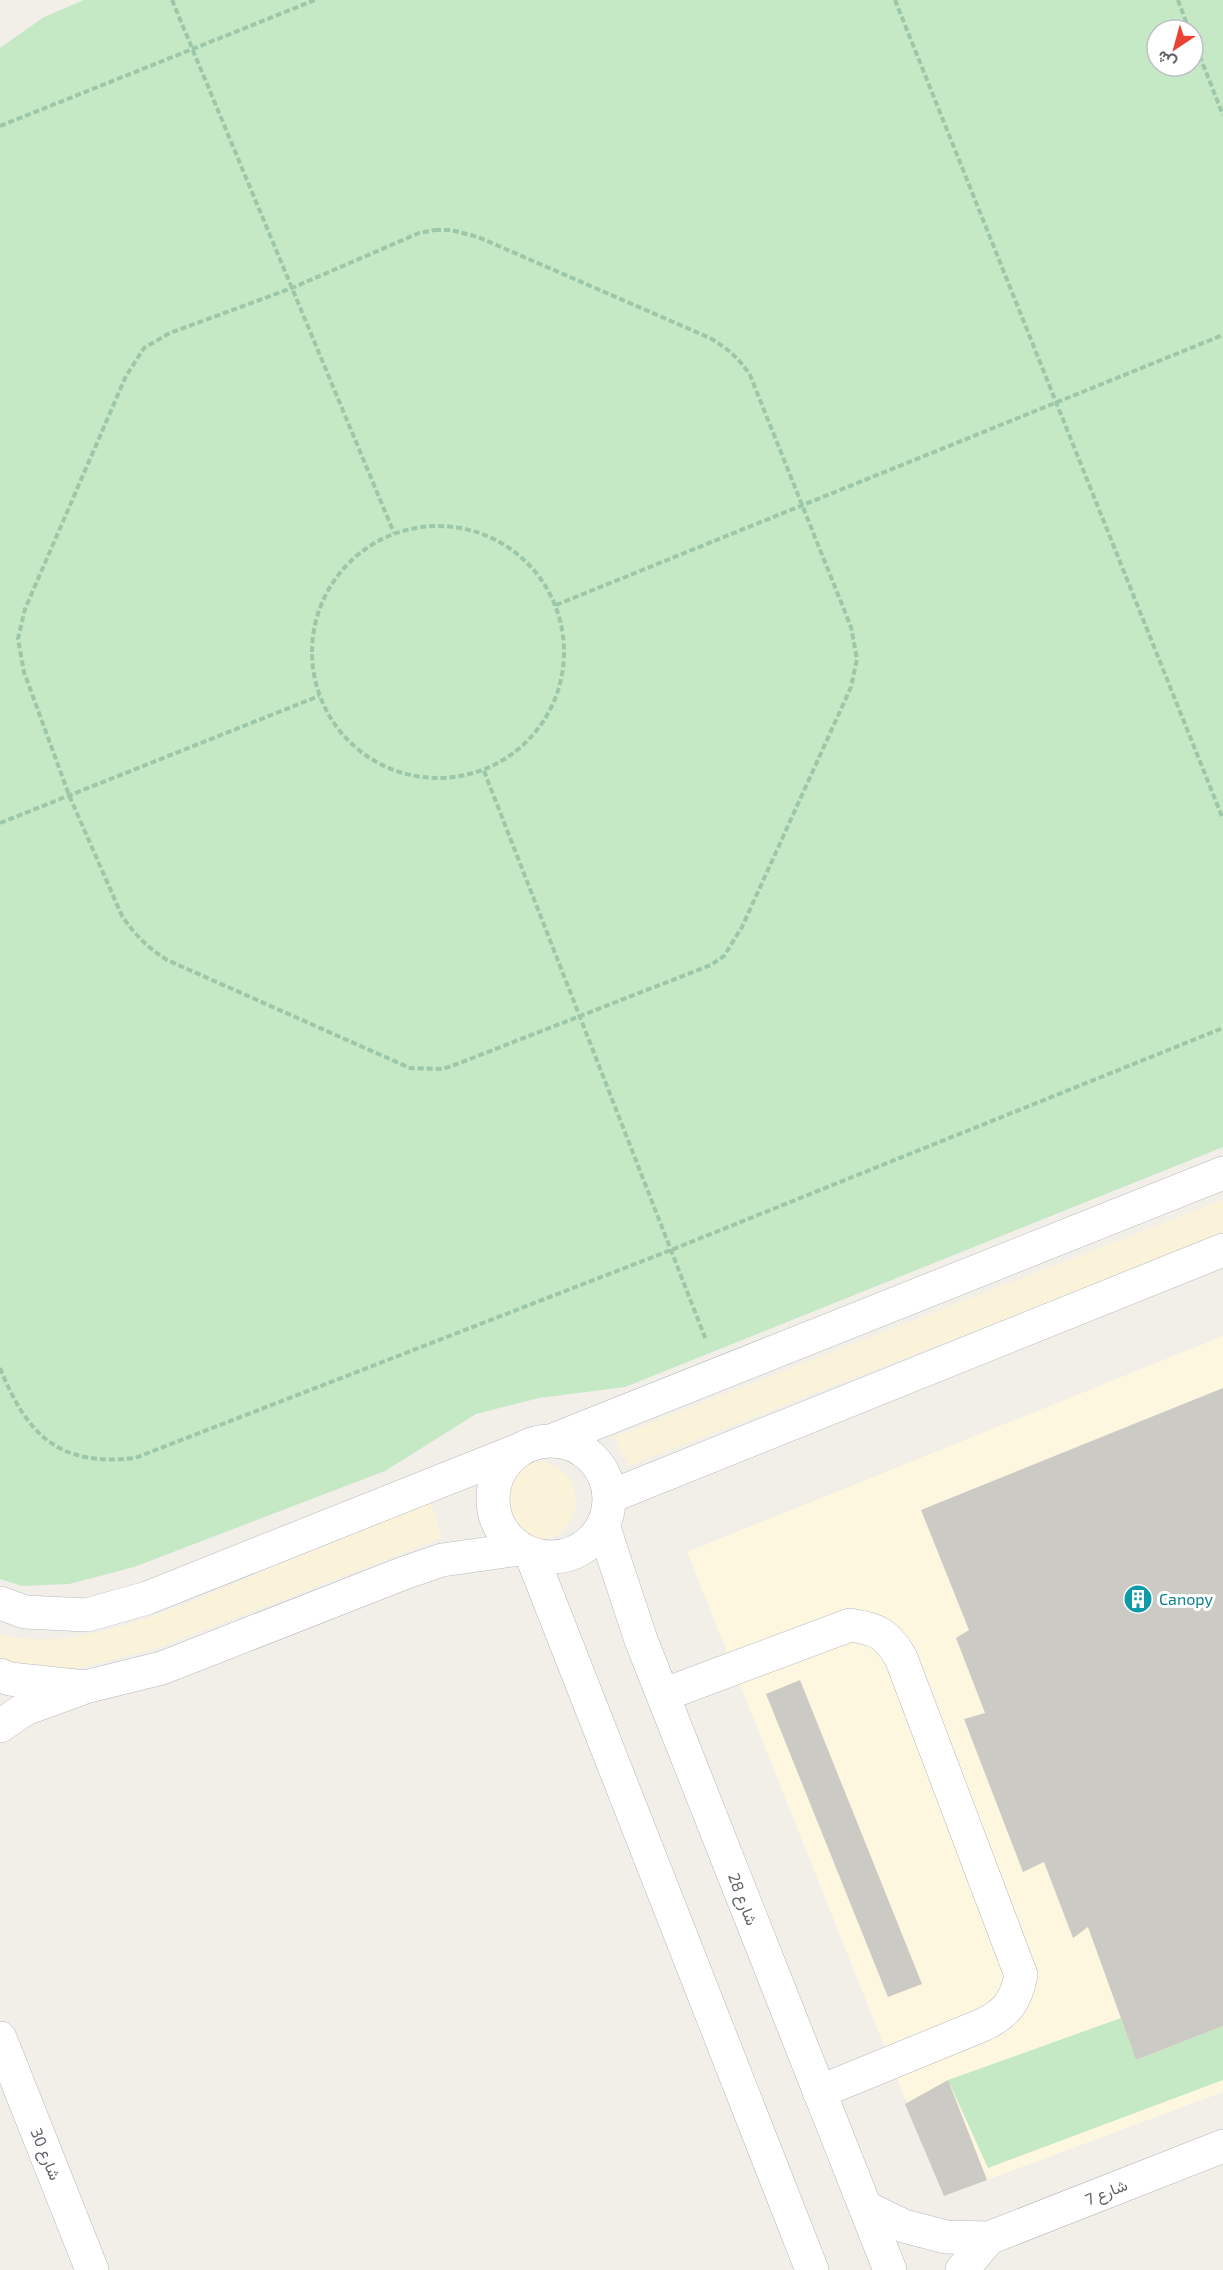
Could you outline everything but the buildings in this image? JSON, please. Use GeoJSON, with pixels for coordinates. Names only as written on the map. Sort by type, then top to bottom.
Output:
{"type":"FeatureCollection","features":[{"type":"Feature","properties":{"kind":"street"},"geometry":{"type":"LineString","coordinates":[[554,1440],[1223,1173]]}},
{"type":"Feature","properties":{"kind":"street"},"geometry":{"type":"LineString","coordinates":[[606,1511],[1223,1250]]}},
{"type":"Feature","properties":{"kind":"street"},"geometry":{"type":"LineString","coordinates":[[0,1603],[25,1612],[87,1615],[147,1599],[534,1442],[554,1440],[571,1443],[586,1452],[598,1464],[606,1479],[606,1511],[591,1542],[572,1554],[551,1557],[525,1551],[442,1560],[162,1668],[85,1687],[25,1709],[0,1726]]}},
{"type":"Feature","properties":{"kind":"street"},"geometry":{"type":"LineString","coordinates":[[516,1451],[502,1465],[494,1482],[492,1501],[495,1520],[506,1537],[525,1551],[812,2270]]}},
{"type":"Feature","properties":{"kind":"street","name":"شارع 28"},"geometry":{"type":"LineString","coordinates":[[606,1511],[624,1592],[890,2270]]}},
{"type":"Feature","properties":{"kind":"street"},"geometry":{"type":"LineString","coordinates":[[663,1695],[850,1624],[871,1628],[890,1640],[901,1658],[1021,1975],[1017,1996],[1004,2014],[985,2025],[819,2092]]}},
{"type":"Feature","properties":{"kind":"street"},"geometry":{"type":"LineString","coordinates":[[0,1675],[85,1687]]}},
{"type":"Feature","properties":{"kind":"street","name":"شارع 30"},"geometry":{"type":"LineString","coordinates":[[0,2038],[92,2270]]}},
{"type":"Feature","properties":{"kind":"street","name":"شارع 7"},"geometry":{"type":"LineString","coordinates":[[865,2207],[904,2226],[946,2237],[989,2238],[1223,2146]]}},
{"type":"Feature","properties":{"kind":"street","name":"شارع 7"},"geometry":{"type":"LineString","coordinates":[[962,2270],[989,2238]]}},
{"type":"Feature","properties":{"kind":"path"},"geometry":{"type":"LineString","coordinates":[[171,0],[394,533]]}},
{"type":"Feature","properties":{"kind":"path"},"geometry":{"type":"LineString","coordinates":[[0,126],[315,0]]}},
{"type":"Feature","properties":{"kind":"path"},"geometry":{"type":"LineString","coordinates":[[895,0],[1223,819]]}},
{"type":"Feature","properties":{"kind":"path"},"geometry":{"type":"LineString","coordinates":[[1178,0],[1185,18]]}},
{"type":"Feature","properties":{"kind":"path"},"geometry":{"type":"LineString","coordinates":[[1205,69],[1223,115]]}},
{"type":"Feature","properties":{"kind":"path"},"geometry":{"type":"LineString","coordinates":[[451,230],[478,237],[710,338],[727,348],[742,362],[750,375],[802,506],[855,643],[857,659],[851,687],[742,927],[724,956],[711,965],[444,1069],[410,1068],[167,960],[148,948],[122,916],[69,795],[19,656],[20,623],[126,376],[144,348],[170,333],[292,288],[419,233],[451,230]]}},
{"type":"Feature","properties":{"kind":"path"},"geometry":{"type":"LineString","coordinates":[[556,605],[1223,335]]}},
{"type":"Feature","properties":{"kind":"path"},"geometry":{"type":"LineString","coordinates":[[421,526],[449,526],[477,532],[502,543],[524,560],[543,581],[556,605],[563,633],[565,661],[560,690],[548,716],[532,739],[510,758],[484,771],[457,778],[428,779],[400,773],[382,765],[351,744],[332,722],[319,696],[312,669],[311,640],[317,612],[329,586],[347,564],[369,546],[394,533],[421,526]]}},
{"type":"Feature","properties":{"kind":"path"},"geometry":{"type":"LineString","coordinates":[[0,823],[319,696]]}},
{"type":"Feature","properties":{"kind":"path"},"geometry":{"type":"LineString","coordinates":[[484,771],[719,1374]]}},
{"type":"Feature","properties":{"kind":"path"},"geometry":{"type":"LineString","coordinates":[[0,1368],[12,1399],[25,1419],[42,1437],[64,1450],[86,1458],[111,1461],[135,1458],[670,1250],[1223,1028]]}},
{"type":"Feature","properties":{"kind":"shaded area"},"geometry":{"type":"Polygon","coordinates":[[[1223,1336],[1223,2092],[944,2196],[687,1552],[1223,1336]]]}},
{"type":"Feature","properties":{"kind":"green space"},"geometry":{"type":"Polygon","coordinates":[[[84,0],[1223,0],[1223,1147],[625,1387],[539,1398],[476,1414],[385,1471],[134,1567],[69,1584],[22,1586],[0,1579],[0,48],[44,17],[84,0]]]}},
{"type":"Feature","properties":{"kind":"green space"},"geometry":{"type":"Polygon","coordinates":[[[1121,2018],[1136,2060],[1223,2026],[1223,2080],[988,2168],[948,2080],[1121,2018]]]}},
{"type":"Feature","properties":{"kind":"sand"},"geometry":{"type":"Polygon","coordinates":[[[1223,1200],[1223,1234],[629,1466],[614,1437],[1223,1200]]]}},
{"type":"Feature","properties":{"kind":"sand"},"geometry":{"type":"Polygon","coordinates":[[[536,1461],[551,1464],[564,1473],[573,1486],[576,1501],[573,1516],[564,1529],[551,1538],[536,1541],[521,1538],[508,1529],[499,1516],[496,1501],[499,1486],[508,1473],[521,1464],[536,1461]]]}},
{"type":"Feature","properties":{"kind":"sand"},"geometry":{"type":"Polygon","coordinates":[[[431,1503],[442,1538],[160,1647],[82,1668],[12,1670],[0,1667],[0,1634],[31,1639],[65,1638],[100,1632],[135,1622],[205,1596],[431,1503]]]}},
{"type":"Feature","properties":{"kind":"place","name":"Canopy"},"geometry":{"type":"Point","coordinates":[1138,1599]}}]}
